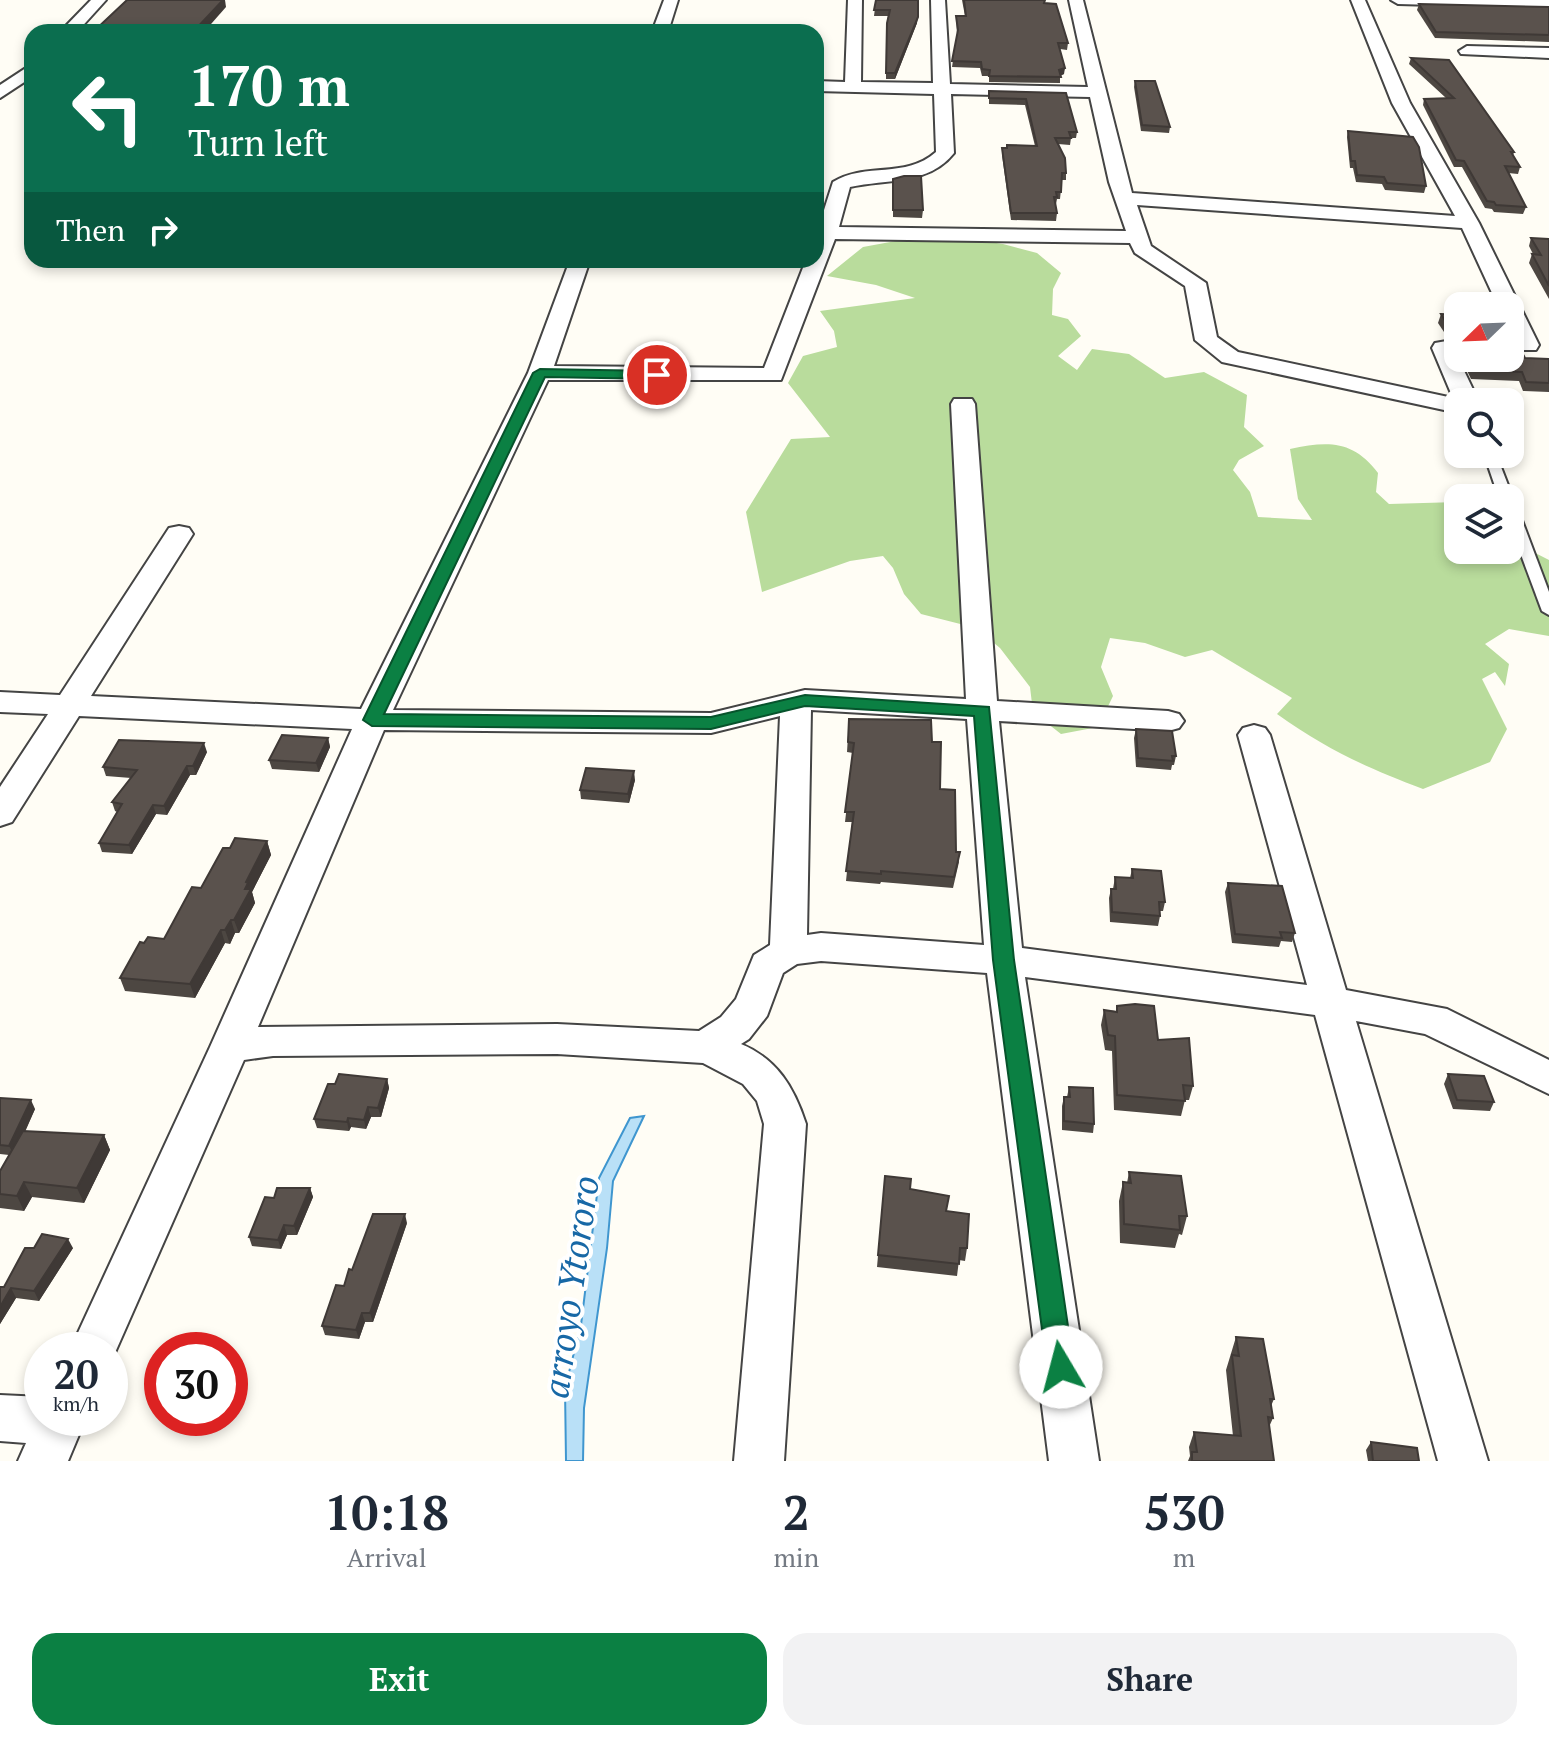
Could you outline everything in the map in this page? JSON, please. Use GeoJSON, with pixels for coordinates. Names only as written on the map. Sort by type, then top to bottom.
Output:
{"type":"FeatureCollection","features":[{"type":"Feature","properties":{"kind":"street"},"geometry":{"type":"LineString","coordinates":[[76,24],[99,0]]}},
{"type":"Feature","properties":{"kind":"street"},"geometry":{"type":"LineString","coordinates":[[663,24],[671,0]]}},
{"type":"Feature","properties":{"kind":"street"},"geometry":{"type":"LineString","coordinates":[[853,87],[855,0]]}},
{"type":"Feature","properties":{"kind":"street"},"geometry":{"type":"LineString","coordinates":[[824,241],[840,186],[844,183],[922,172],[936,164],[945,153],[938,0]]}},
{"type":"Feature","properties":{"kind":"street"},"geometry":{"type":"LineString","coordinates":[[1076,0],[1096,92],[1142,249],[1195,283],[1206,340],[1230,357],[1444,403]]}},
{"type":"Feature","properties":{"kind":"street"},"geometry":{"type":"LineString","coordinates":[[1358,0],[1401,103],[1469,223],[1503,292]]}},
{"type":"Feature","properties":{"kind":"street"},"geometry":{"type":"LineString","coordinates":[[1398,0],[1549,4]]}},
{"type":"Feature","properties":{"kind":"street"},"geometry":{"type":"LineString","coordinates":[[1467,51],[1549,53]]}},
{"type":"Feature","properties":{"kind":"street"},"geometry":{"type":"LineString","coordinates":[[0,93],[24,75]]}},
{"type":"Feature","properties":{"kind":"street"},"geometry":{"type":"LineString","coordinates":[[824,86],[1096,92]]}},
{"type":"Feature","properties":{"kind":"street"},"geometry":{"type":"LineString","coordinates":[[1125,198],[1469,223]]}},
{"type":"Feature","properties":{"kind":"street"},"geometry":{"type":"LineString","coordinates":[[827,233],[1138,237]]}},
{"type":"Feature","properties":{"kind":"street"},"geometry":{"type":"LineString","coordinates":[[101,1332],[230,1047],[372,720],[540,373],[577,268]]}},
{"type":"Feature","properties":{"kind":"street"},"geometry":{"type":"LineString","coordinates":[[540,373],[773,375],[814,268]]}},
{"type":"Feature","properties":{"kind":"street"},"geometry":{"type":"LineString","coordinates":[[963,404],[982,711],[1004,960],[1074,1461]]}},
{"type":"Feature","properties":{"kind":"street"},"geometry":{"type":"LineString","coordinates":[[0,814],[179,534]]}},
{"type":"Feature","properties":{"kind":"street"},"geometry":{"type":"LineString","coordinates":[[0,702],[70,708],[372,720],[711,723],[796,702],[1168,721]]}},
{"type":"Feature","properties":{"kind":"street"},"geometry":{"type":"LineString","coordinates":[[788,951],[796,702]]}},
{"type":"Feature","properties":{"kind":"street"},"geometry":{"type":"LineString","coordinates":[[1254,735],[1463,1461]]}},
{"type":"Feature","properties":{"kind":"street"},"geometry":{"type":"LineString","coordinates":[[705,1047],[735,1028],[753,1005],[767,965],[788,951],[821,947],[1004,960],[1331,1003],[1433,1020],[1549,1078]]}},
{"type":"Feature","properties":{"kind":"street"},"geometry":{"type":"LineString","coordinates":[[230,1047],[273,1040],[557,1039],[705,1047],[741,1059],[758,1071],[781,1107],[785,1124],[759,1461]]}},
{"type":"Feature","properties":{"kind":"street"},"geometry":{"type":"LineString","coordinates":[[0,1418],[24,1425]]}},
{"type":"Feature","properties":{"kind":"lane"},"geometry":{"type":"LineString","coordinates":[[1524,544],[1549,611]]}},
{"type":"Feature","properties":{"kind":"green space"},"geometry":{"type":"Polygon","coordinates":[[[950,236],[1037,253],[1061,273],[1053,289],[1052,315],[1068,319],[1081,336],[1058,356],[1077,370],[1092,349],[1129,354],[1165,378],[1204,372],[1247,395],[1244,427],[1264,446],[1239,460],[1233,470],[1250,492],[1258,517],[1312,520],[1298,499],[1290,449],[1328,444],[1349,449],[1369,462],[1378,473],[1376,492],[1389,504],[1444,502],[1444,564],[1524,564],[1524,547],[1549,560],[1549,636],[1509,629],[1485,644],[1509,664],[1505,686],[1495,672],[1482,679],[1507,729],[1490,762],[1423,789],[1347,757],[1296,727],[1277,714],[1292,698],[1212,650],[1185,657],[1145,643],[1110,638],[1101,667],[1113,696],[1098,727],[1061,734],[1033,712],[1030,687],[1000,648],[976,628],[921,614],[904,594],[893,568],[883,556],[850,561],[762,592],[746,512],[791,439],[830,437],[788,383],[803,356],[837,347],[834,331],[820,311],[915,298],[876,285],[827,276],[863,247],[912,238],[950,236]]]}},
{"type":"Feature","properties":{"kind":"water"},"geometry":{"type":"Polygon","coordinates":[[[644,1116],[613,1181],[607,1248],[584,1408],[583,1461],[566,1461],[565,1388],[581,1325],[599,1178],[630,1118],[644,1116]]]}},
{"type":"Feature","properties":{"kind":"building"},"geometry":{"type":"Polygon","coordinates":[[[127,0],[223,0],[200,24],[102,24],[127,0]]]}},
{"type":"Feature","properties":{"kind":"building"},"geometry":{"type":"Polygon","coordinates":[[[876,0],[918,0],[918,17],[895,73],[886,73],[890,10],[874,10],[876,0]]]}},
{"type":"Feature","properties":{"kind":"building"},"geometry":{"type":"Polygon","coordinates":[[[964,0],[1045,0],[1044,3],[1056,4],[1068,43],[1058,43],[1065,68],[1059,70],[1061,77],[989,76],[990,70],[982,69],[981,62],[952,61],[958,30],[956,16],[966,16],[964,0]]]}},
{"type":"Feature","properties":{"kind":"building"},"geometry":{"type":"Polygon","coordinates":[[[1419,4],[1549,7],[1549,35],[1436,32],[1419,4]]]}},
{"type":"Feature","properties":{"kind":"building"},"geometry":{"type":"Polygon","coordinates":[[[1411,58],[1449,60],[1514,152],[1511,152],[1520,167],[1505,166],[1526,207],[1496,205],[1487,201],[1464,161],[1456,160],[1424,99],[1454,98],[1411,58]]]}},
{"type":"Feature","properties":{"kind":"building"},"geometry":{"type":"Polygon","coordinates":[[[1135,81],[1155,81],[1170,127],[1142,125],[1135,81]]]}},
{"type":"Feature","properties":{"kind":"building"},"geometry":{"type":"Polygon","coordinates":[[[989,91],[1066,93],[1077,132],[1069,132],[1071,138],[1055,138],[1065,158],[1066,173],[1062,173],[1061,192],[1056,192],[1057,197],[1054,197],[1057,213],[1011,213],[1002,148],[1007,148],[1007,145],[1037,146],[1026,99],[989,98],[989,91]]]}},
{"type":"Feature","properties":{"kind":"building"},"geometry":{"type":"Polygon","coordinates":[[[1348,131],[1413,137],[1419,147],[1426,186],[1387,183],[1384,177],[1357,175],[1355,161],[1351,161],[1348,131]]]}},
{"type":"Feature","properties":{"kind":"building"},"geometry":{"type":"Polygon","coordinates":[[[921,176],[923,210],[893,210],[893,179],[921,176]]]}},
{"type":"Feature","properties":{"kind":"building"},"geometry":{"type":"Polygon","coordinates":[[[1531,238],[1549,239],[1549,286],[1532,254],[1541,255],[1531,238]]]}},
{"type":"Feature","properties":{"kind":"building"},"geometry":{"type":"Polygon","coordinates":[[[1524,356],[1549,359],[1549,383],[1526,382],[1522,372],[1524,356]]]}},
{"type":"Feature","properties":{"kind":"building"},"geometry":{"type":"Polygon","coordinates":[[[849,719],[931,720],[932,742],[941,742],[940,789],[955,790],[956,852],[960,852],[954,877],[846,871],[854,812],[845,812],[854,743],[848,742],[849,719]]]}},
{"type":"Feature","properties":{"kind":"building"},"geometry":{"type":"Polygon","coordinates":[[[1136,729],[1172,731],[1176,756],[1172,756],[1173,761],[1138,758],[1136,729]]]}},
{"type":"Feature","properties":{"kind":"building"},"geometry":{"type":"Polygon","coordinates":[[[282,735],[328,738],[316,763],[269,760],[282,735]]]}},
{"type":"Feature","properties":{"kind":"building"},"geometry":{"type":"Polygon","coordinates":[[[119,740],[204,743],[193,766],[187,766],[164,806],[153,805],[129,845],[99,843],[122,804],[112,802],[137,770],[103,767],[119,740]]]}},
{"type":"Feature","properties":{"kind":"building"},"geometry":{"type":"Polygon","coordinates":[[[586,768],[634,771],[628,794],[580,790],[586,768]]]}},
{"type":"Feature","properties":{"kind":"building"},"geometry":{"type":"Polygon","coordinates":[[[235,838],[267,841],[246,882],[245,889],[251,889],[234,920],[225,930],[221,930],[190,984],[120,978],[140,942],[144,943],[148,937],[164,939],[192,887],[201,888],[223,848],[230,848],[235,838]]]}},
{"type":"Feature","properties":{"kind":"building"},"geometry":{"type":"Polygon","coordinates":[[[1132,869],[1161,871],[1165,902],[1159,902],[1160,916],[1112,912],[1111,889],[1116,889],[1115,877],[1133,878],[1132,869]]]}},
{"type":"Feature","properties":{"kind":"building"},"geometry":{"type":"Polygon","coordinates":[[[1228,883],[1282,886],[1295,933],[1280,932],[1282,938],[1235,934],[1228,883]]]}},
{"type":"Feature","properties":{"kind":"building"},"geometry":{"type":"Polygon","coordinates":[[[1117,1006],[1154,1006],[1158,1040],[1189,1038],[1193,1086],[1183,1085],[1185,1101],[1117,1095],[1115,1036],[1108,1035],[1104,1010],[1117,1012],[1117,1006]]]}},
{"type":"Feature","properties":{"kind":"building"},"geometry":{"type":"Polygon","coordinates":[[[339,1074],[387,1079],[378,1108],[368,1107],[364,1120],[314,1119],[328,1084],[335,1084],[339,1074]]]}},
{"type":"Feature","properties":{"kind":"building"},"geometry":{"type":"Polygon","coordinates":[[[1448,1074],[1484,1076],[1494,1102],[1457,1100],[1448,1074]]]}},
{"type":"Feature","properties":{"kind":"building"},"geometry":{"type":"Polygon","coordinates":[[[1069,1087],[1093,1088],[1094,1124],[1064,1121],[1064,1097],[1070,1097],[1069,1087]]]}},
{"type":"Feature","properties":{"kind":"building"},"geometry":{"type":"Polygon","coordinates":[[[0,1098],[31,1100],[9,1146],[0,1145],[0,1098]]]}},
{"type":"Feature","properties":{"kind":"building"},"geometry":{"type":"Polygon","coordinates":[[[23,1131],[104,1135],[77,1188],[24,1182],[17,1196],[0,1194],[0,1171],[23,1131]]]}},
{"type":"Feature","properties":{"kind":"building"},"geometry":{"type":"Polygon","coordinates":[[[1129,1172],[1181,1176],[1187,1216],[1179,1216],[1180,1230],[1124,1224],[1123,1182],[1131,1183],[1129,1172]]]}},
{"type":"Feature","properties":{"kind":"building"},"geometry":{"type":"Polygon","coordinates":[[[885,1176],[911,1179],[910,1189],[949,1196],[946,1211],[969,1214],[967,1248],[960,1248],[959,1264],[878,1255],[885,1176]]]}},
{"type":"Feature","properties":{"kind":"building"},"geometry":{"type":"Polygon","coordinates":[[[277,1188],[310,1188],[294,1226],[284,1225],[278,1240],[249,1237],[265,1197],[274,1198],[277,1188]]]}},
{"type":"Feature","properties":{"kind":"building"},"geometry":{"type":"Polygon","coordinates":[[[373,1214],[405,1214],[370,1313],[362,1313],[356,1330],[322,1326],[336,1285],[344,1286],[373,1214]]]}},
{"type":"Feature","properties":{"kind":"building"},"geometry":{"type":"Polygon","coordinates":[[[42,1234],[68,1239],[34,1291],[11,1288],[0,1307],[0,1287],[4,1287],[25,1248],[34,1248],[42,1234]]]}},
{"type":"Feature","properties":{"kind":"building"},"geometry":{"type":"Polygon","coordinates":[[[1236,1337],[1263,1339],[1274,1399],[1270,1399],[1273,1418],[1268,1417],[1274,1461],[1192,1461],[1192,1452],[1197,1452],[1194,1432],[1241,1436],[1232,1355],[1239,1356],[1236,1337]]]}},
{"type":"Feature","properties":{"kind":"building"},"geometry":{"type":"Polygon","coordinates":[[[1371,1442],[1417,1448],[1419,1461],[1373,1461],[1371,1442]]]}},
{"type":"Feature","properties":{"kind":"route"},"geometry":{"type":"LineString","coordinates":[[657,375],[540,373],[372,720],[711,723],[805,700],[982,711],[1004,960],[1061,1367]]}},
{"type":"Feature","properties":{"kind":"water label","name":"arroyo Ytororo"},"geometry":{"type":"Point","coordinates":[570,1287]}}]}
